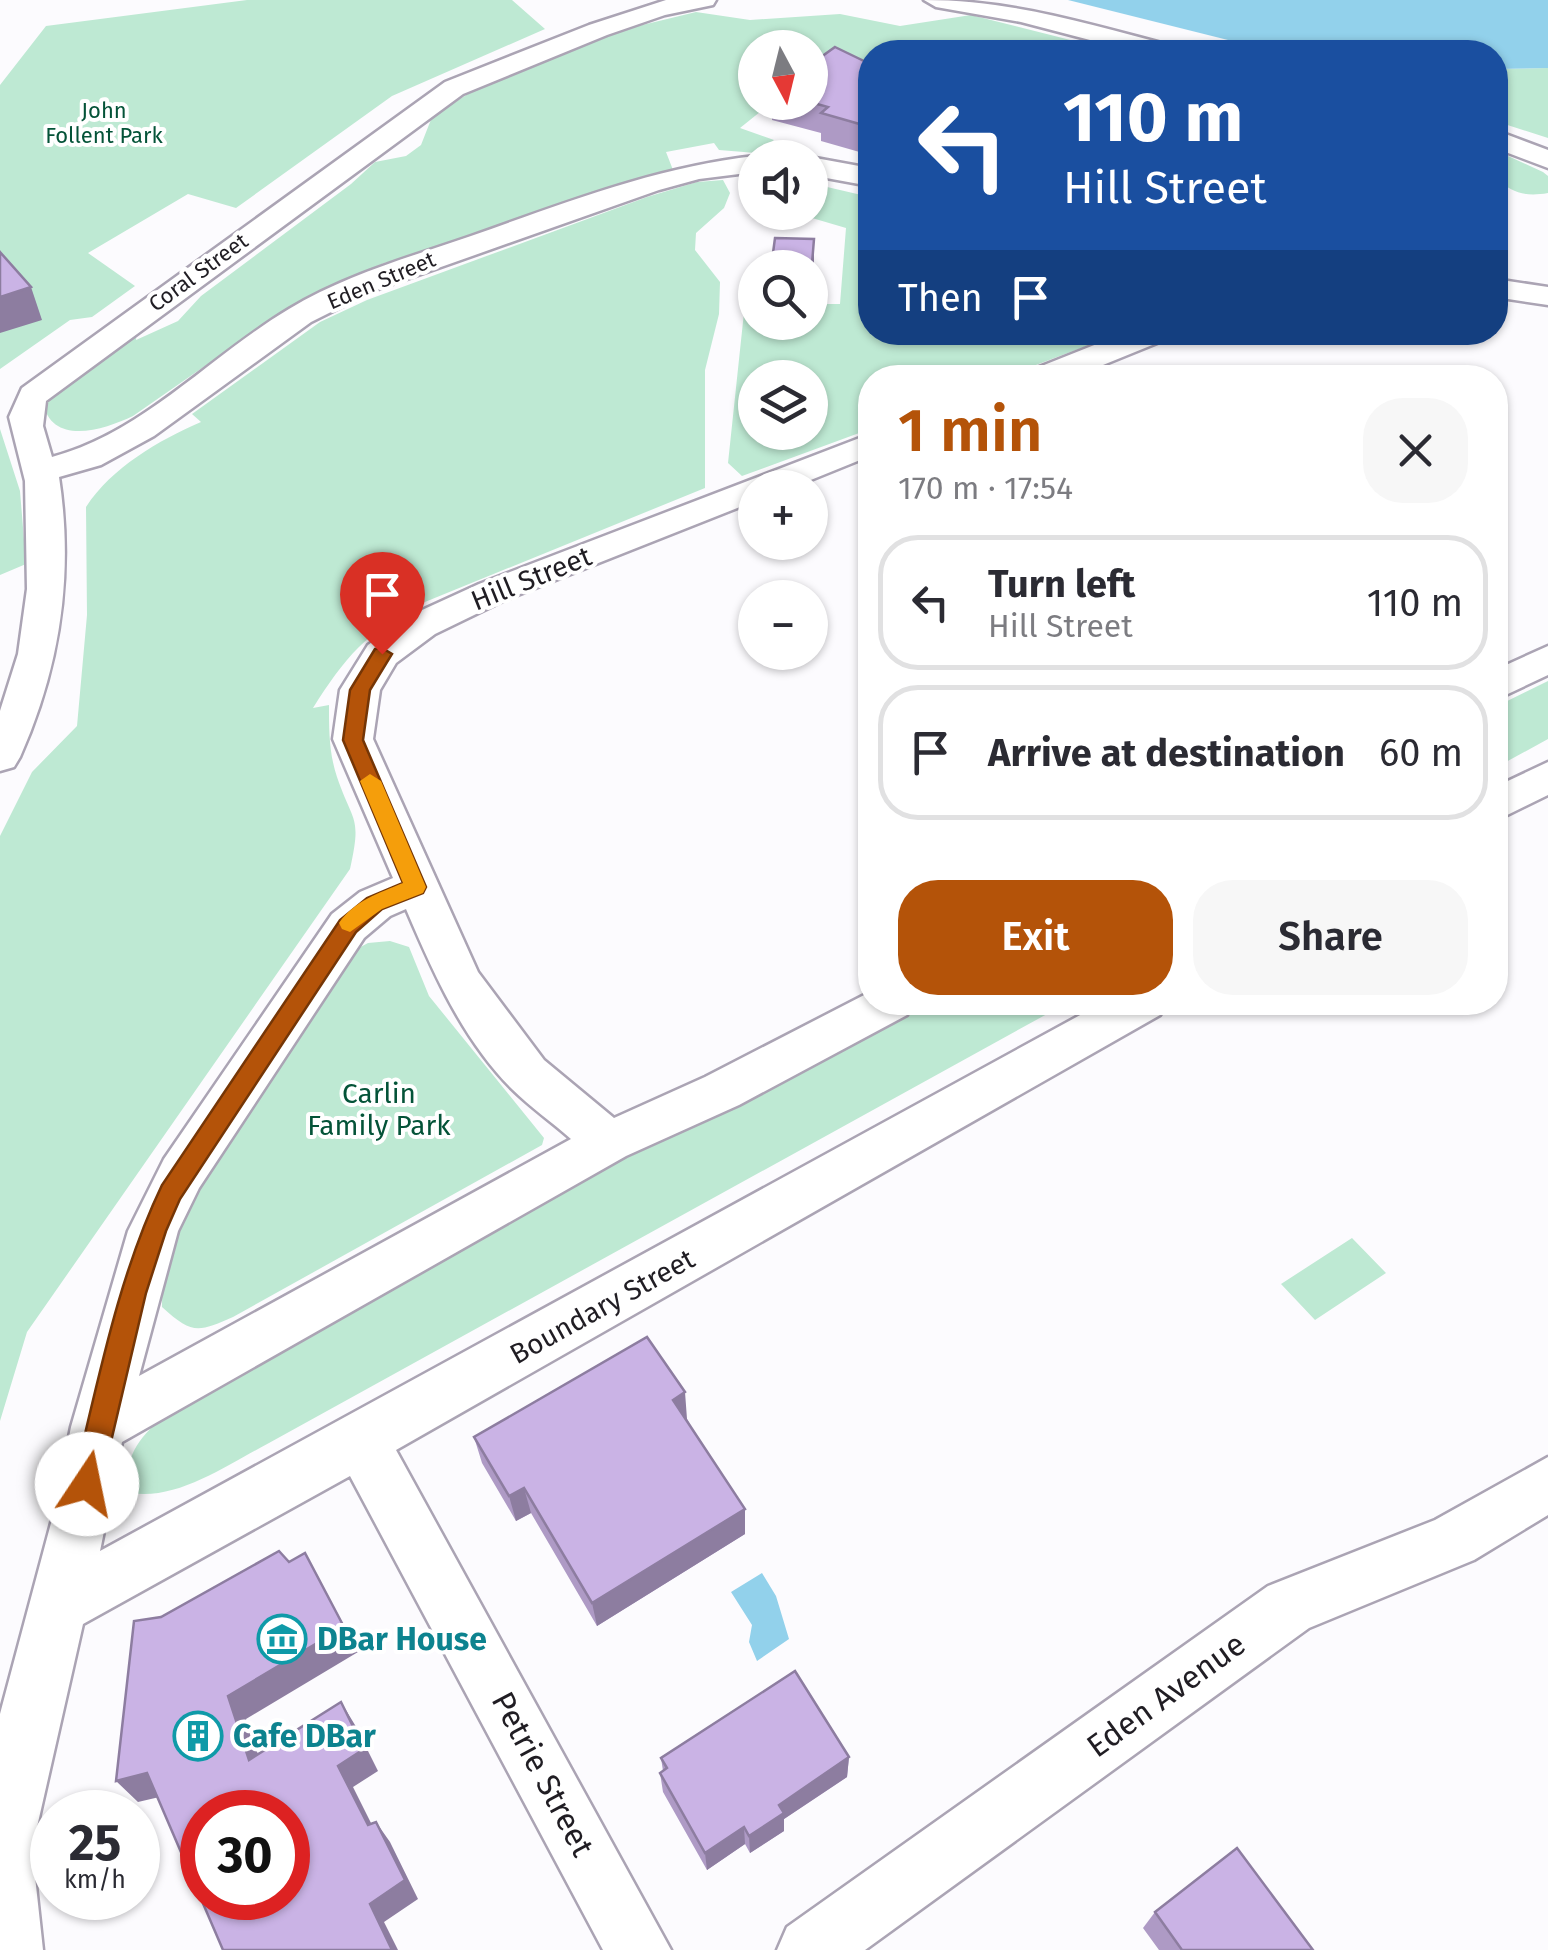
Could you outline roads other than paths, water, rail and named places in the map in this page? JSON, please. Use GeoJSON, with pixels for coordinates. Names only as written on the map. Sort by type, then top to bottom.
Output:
{"type":"FeatureCollection","features":[{"type":"Feature","properties":{"kind":"street","name":"Coral Street"},"geometry":{"type":"LineString","coordinates":[[0,757],[24,698],[45,628],[50,562],[41,470],[27,433],[25,412],[30,398],[427,105],[492,70],[659,9],[704,0]]}},
{"type":"Feature","properties":{"kind":"street"},"geometry":{"type":"LineString","coordinates":[[936,0],[1022,15],[1118,40]]}},
{"type":"Feature","properties":{"kind":"street"},"geometry":{"type":"LineString","coordinates":[[1508,143],[1548,160]]}},
{"type":"Feature","properties":{"kind":"street","name":"Eden Street"},"geometry":{"type":"LineString","coordinates":[[41,470],[89,458],[142,428],[300,315],[362,284],[649,184],[738,166]]}},
{"type":"Feature","properties":{"kind":"street"},"geometry":{"type":"LineString","coordinates":[[828,169],[858,175]]}},
{"type":"Feature","properties":{"kind":"street"},"geometry":{"type":"LineString","coordinates":[[1508,290],[1548,296]]}},
{"type":"Feature","properties":{"kind":"street"},"geometry":{"type":"LineString","coordinates":[[1074,365],[1124,345]]}},
{"type":"Feature","properties":{"kind":"street","name":"Hill Street"},"geometry":{"type":"LineString","coordinates":[[803,470],[858,449]]}},
{"type":"Feature","properties":{"kind":"street","name":"Hill Street"},"geometry":{"type":"LineString","coordinates":[[609,1142],[548,1096],[484,1020],[459,980],[353,740],[360,690],[382,654],[422,625],[492,592],[738,495]]}},
{"type":"Feature","properties":{"kind":"street"},"geometry":{"type":"LineString","coordinates":[[1508,680],[1548,659]]}},
{"type":"Feature","properties":{"kind":"street"},"geometry":{"type":"LineString","coordinates":[[1508,799],[1548,776]]}},
{"type":"Feature","properties":{"kind":"street"},"geometry":{"type":"LineString","coordinates":[[10,1950],[0,1851],[82,1512],[98,1427],[147,1248],[181,1174],[348,926],[374,904],[416,887]]}},
{"type":"Feature","properties":{"kind":"street"},"geometry":{"type":"LineString","coordinates":[[98,1427],[609,1142],[722,1091],[866,1015]]}},
{"type":"Feature","properties":{"kind":"street","name":"Boundary Street"},"geometry":{"type":"LineString","coordinates":[[57,1606],[361,1441],[1121,1015]]}},
{"type":"Feature","properties":{"kind":"street","name":"Petrie Street"},"geometry":{"type":"LineString","coordinates":[[361,1441],[638,1950]]}},
{"type":"Feature","properties":{"kind":"street","name":"Eden Avenue"},"geometry":{"type":"LineString","coordinates":[[810,1950],[1289,1607],[1454,1540],[1548,1484]]}},
{"type":"Feature","properties":{"kind":"water"},"geometry":{"type":"Polygon","coordinates":[[[1068,0],[1548,0],[1548,68],[1508,69],[1508,40],[1228,40],[1068,0]]]}},
{"type":"Feature","properties":{"kind":"water"},"geometry":{"type":"Polygon","coordinates":[[[762,1573],[776,1596],[789,1639],[757,1661],[749,1642],[752,1625],[731,1592],[762,1573]]]}},
{"type":"Feature","properties":{"kind":"place","name":"DBar House"},"geometry":{"type":"Point","coordinates":[282,1639]}},
{"type":"Feature","properties":{"kind":"place","name":"Cafe DBar"},"geometry":{"type":"Point","coordinates":[198,1736]}},
{"type":"Feature","properties":{"kind":"park label","name":"John Follent Park"},"geometry":{"type":"Point","coordinates":[104,122]}},
{"type":"Feature","properties":{"kind":"park label","name":"Carlin Family Park"},"geometry":{"type":"Point","coordinates":[379,1109]}}]}
